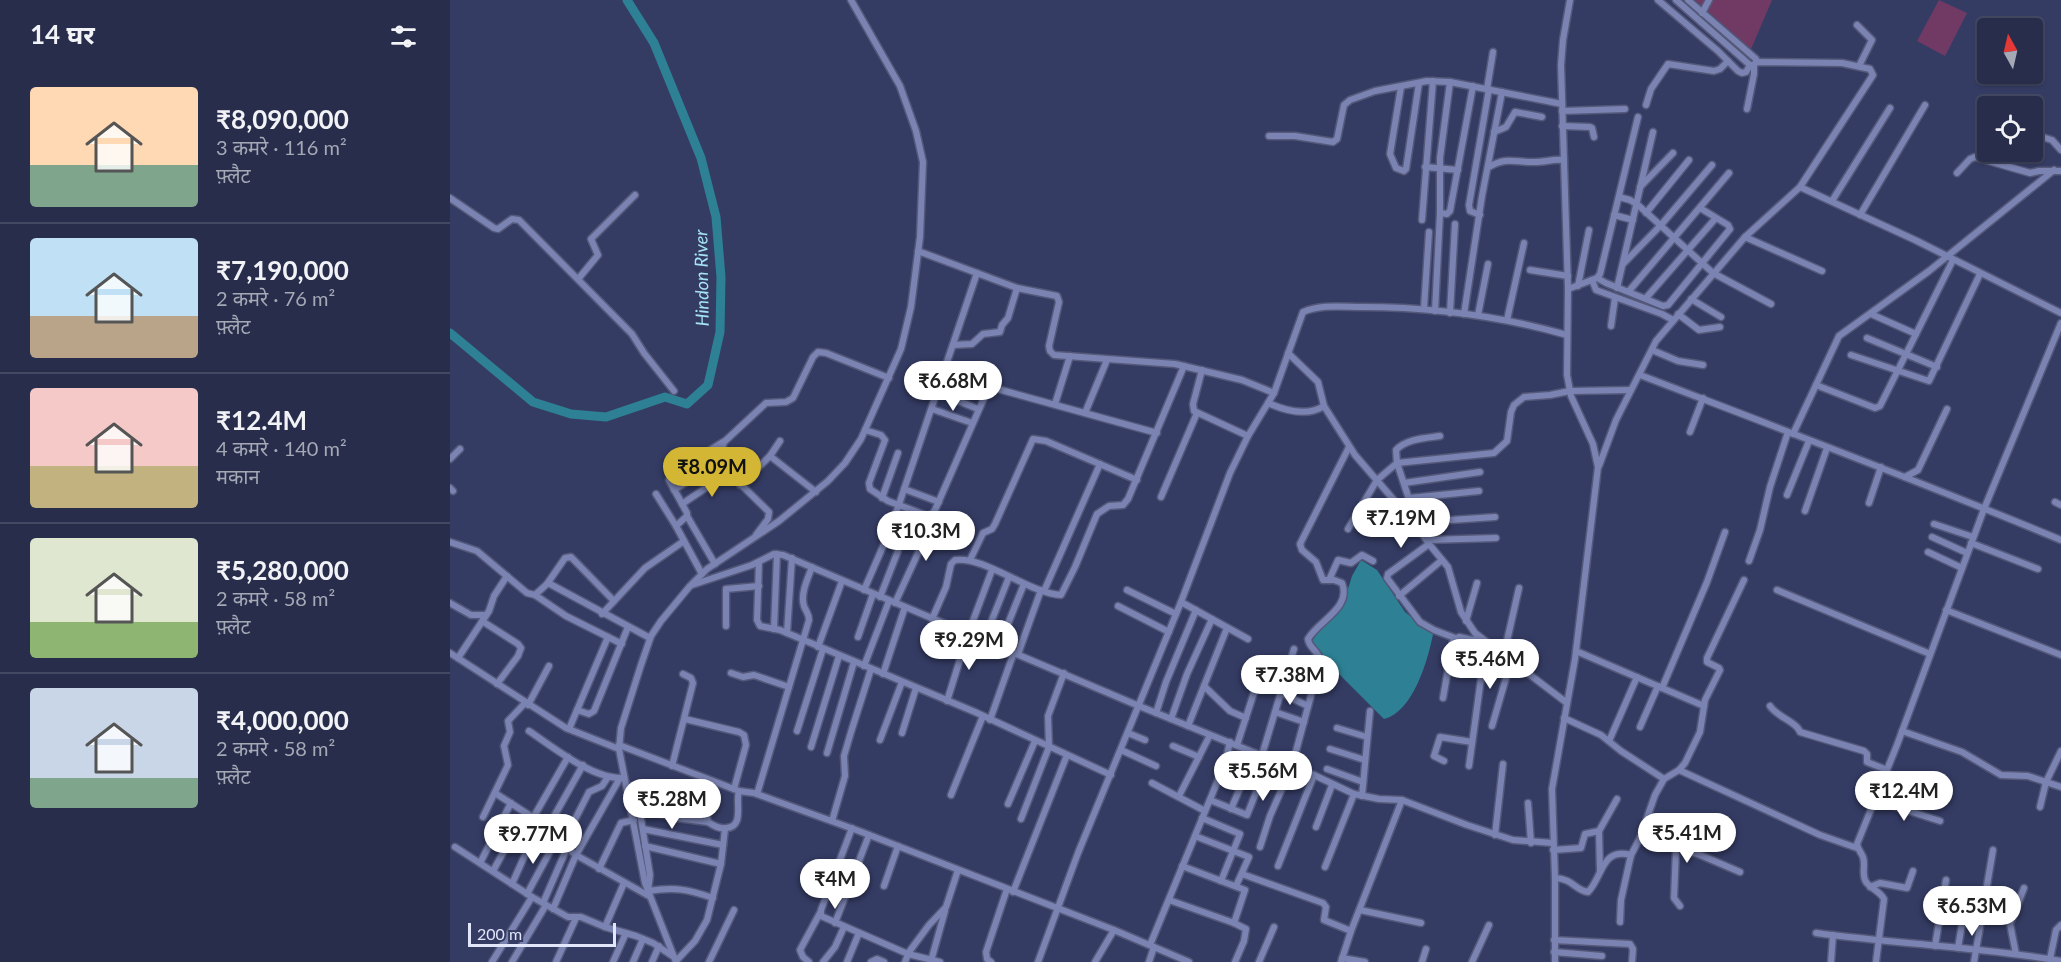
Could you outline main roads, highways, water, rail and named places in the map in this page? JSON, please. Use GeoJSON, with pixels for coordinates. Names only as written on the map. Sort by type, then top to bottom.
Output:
{"type":"FeatureCollection","features":[{"type":"Feature","properties":{"kind":"waterway","name":"Hindon River"},"geometry":{"type":"LineString","coordinates":[[450,333],[533,402],[571,414],[606,417],[665,397],[687,404],[708,385],[720,332],[721,277],[716,217],[701,158],[654,43],[627,0]]}}]}
